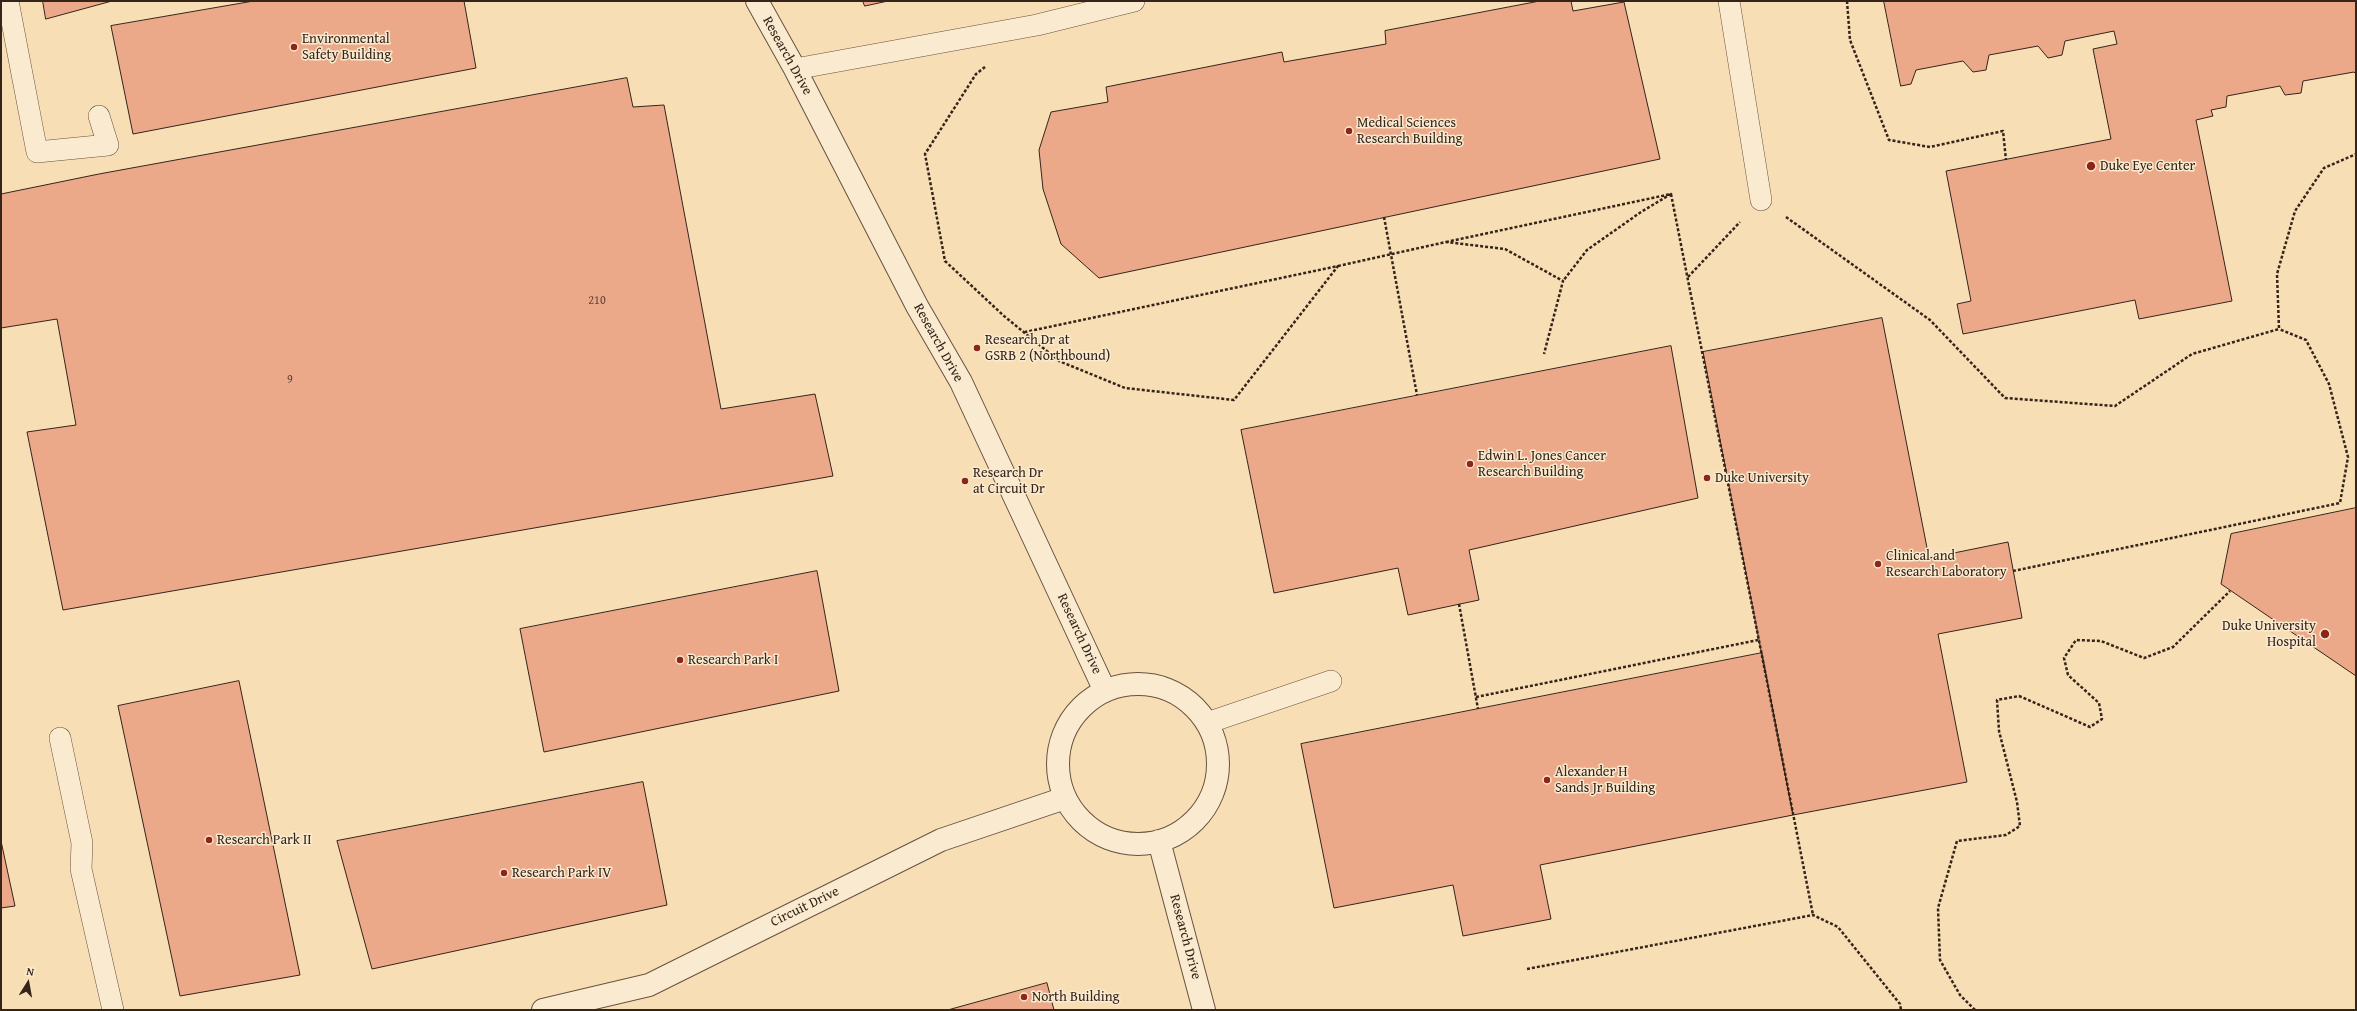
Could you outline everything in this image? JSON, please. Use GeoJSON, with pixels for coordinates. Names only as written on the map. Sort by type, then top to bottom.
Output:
{"type":"FeatureCollection","features":[{"type":"Feature","properties":{"kind":"street","name":"Research Drive"},"geometry":{"type":"LineString","coordinates":[[757,1],[795,69],[917,306],[961,382],[1105,691]]}},
{"type":"Feature","properties":{"kind":"street"},"geometry":{"type":"LineString","coordinates":[[1128,685],[1150,685],[1175,693],[1189,702],[1207,724],[1217,751],[1217,778],[1210,802],[1197,819],[1185,830],[1159,841],[1128,844],[1107,839],[1076,817],[1065,798],[1057,774],[1059,746],[1070,720],[1090,700],[1105,691],[1128,685]]}},
{"type":"Feature","properties":{"kind":"street","name":"Circuit Drive"},"geometry":{"type":"LineString","coordinates":[[543,1010],[649,985],[941,840],[1065,798]]}},
{"type":"Feature","properties":{"kind":"street","name":"Research Drive"},"geometry":{"type":"LineString","coordinates":[[1159,841],[1204,1010]]}},
{"type":"Feature","properties":{"kind":"lane"},"geometry":{"type":"LineString","coordinates":[[8,1],[37,152],[108,145],[99,116]]}},
{"type":"Feature","properties":{"kind":"lane"},"geometry":{"type":"LineString","coordinates":[[795,69],[1037,25],[1134,1]]}},
{"type":"Feature","properties":{"kind":"lane"},"geometry":{"type":"LineString","coordinates":[[1729,1],[1761,200]]}},
{"type":"Feature","properties":{"kind":"lane"},"geometry":{"type":"LineString","coordinates":[[1207,724],[1331,681]]}},
{"type":"Feature","properties":{"kind":"lane"},"geometry":{"type":"LineString","coordinates":[[60,738],[82,843],[81,869],[113,1010]]}},
{"type":"Feature","properties":{"kind":"path"},"geometry":{"type":"LineString","coordinates":[[1847,1],[1850,40],[1889,140],[1930,147],[2003,131],[2006,160]]}},
{"type":"Feature","properties":{"kind":"path"},"geometry":{"type":"LineString","coordinates":[[988,64],[976,74],[925,154],[945,261],[1024,332],[1059,361],[1124,388],[1234,400],[1338,266]]}},
{"type":"Feature","properties":{"kind":"path"},"geometry":{"type":"LineString","coordinates":[[2279,329],[2277,274],[2295,211],[2324,168],[2356,154]]}},
{"type":"Feature","properties":{"kind":"path"},"geometry":{"type":"LineString","coordinates":[[1024,332],[1672,194]]}},
{"type":"Feature","properties":{"kind":"path"},"geometry":{"type":"LineString","coordinates":[[1672,194],[1813,915]]}},
{"type":"Feature","properties":{"kind":"path"},"geometry":{"type":"LineString","coordinates":[[1544,354],[1563,281],[1587,250],[1641,212],[1672,194]]}},
{"type":"Feature","properties":{"kind":"path"},"geometry":{"type":"LineString","coordinates":[[1688,277],[1761,200],[1930,320],[2005,398],[2115,406],[2192,354],[2279,329],[2306,340],[2329,384],[2348,457],[2340,503],[2013,571]]}},
{"type":"Feature","properties":{"kind":"path"},"geometry":{"type":"LineString","coordinates":[[1384,217],[1417,394]]}},
{"type":"Feature","properties":{"kind":"path"},"geometry":{"type":"LineString","coordinates":[[1446,242],[1505,249],[1563,281]]}},
{"type":"Feature","properties":{"kind":"path"},"geometry":{"type":"LineString","coordinates":[[1975,1010],[1960,995],[1940,960],[1938,908],[1957,842],[2006,835],[2020,826],[2017,802],[1999,731],[1996,700],[2019,696],[2090,727],[2102,719],[2099,703],[2068,675],[2064,658],[2076,640],[2101,641],[2144,658],[2174,647],[2230,591]]}},
{"type":"Feature","properties":{"kind":"path"},"geometry":{"type":"LineString","coordinates":[[1459,604],[1478,709]]}},
{"type":"Feature","properties":{"kind":"path"},"geometry":{"type":"LineString","coordinates":[[1476,697],[1758,640]]}},
{"type":"Feature","properties":{"kind":"path"},"geometry":{"type":"LineString","coordinates":[[1527,969],[1813,915],[1838,927],[1900,1004],[1901,1010]]}},
{"type":"Feature","properties":{"kind":"building"},"geometry":{"type":"Polygon","coordinates":[[[43,1],[112,1],[46,19],[43,1]]]}},
{"type":"Feature","properties":{"kind":"building","name":"Environmental Safety Building"},"geometry":{"type":"Polygon","coordinates":[[[254,1],[464,1],[476,68],[133,134],[111,26],[254,1]]]}},
{"type":"Feature","properties":{"kind":"building"},"geometry":{"type":"Polygon","coordinates":[[[863,1],[888,1],[865,6],[863,1]]]}},
{"type":"Feature","properties":{"kind":"building","name":"Medical Sciences Research Building"},"geometry":{"type":"Polygon","coordinates":[[[1540,1],[1571,1],[1573,11],[1624,2],[1660,159],[1099,278],[1061,244],[1043,189],[1039,150],[1051,112],[1108,102],[1106,87],[1282,52],[1284,62],[1386,44],[1385,31],[1540,1]]]}},
{"type":"Feature","properties":{"kind":"building","name":"Duke Eye Center"},"geometry":{"type":"Polygon","coordinates":[[[1884,1],[2356,1],[2356,74],[2354,72],[2303,81],[2301,93],[2285,95],[2280,86],[2227,96],[2226,107],[2211,110],[2213,116],[2196,120],[2232,301],[2139,319],[2135,300],[1963,334],[1957,304],[1971,301],[1946,171],[2111,139],[2093,49],[2117,44],[2114,31],[2065,41],[2062,55],[2048,58],[2038,46],[1989,55],[1986,70],[1973,72],[1963,61],[1916,70],[1911,84],[1901,86],[1884,1]]]}},
{"type":"Feature","properties":{"kind":"building"},"geometry":{"type":"Polygon","coordinates":[[[627,78],[633,107],[664,105],[721,409],[815,394],[833,476],[63,610],[27,432],[76,425],[57,319],[1,328],[1,194],[99,174],[627,78]]]}},
{"type":"Feature","properties":{"kind":"building","name":"Clinical and Research Laboratory"},"geometry":{"type":"Polygon","coordinates":[[[1882,318],[1929,558],[2008,542],[2022,618],[1938,634],[1967,782],[1793,815],[1703,352],[1882,318]]]}},
{"type":"Feature","properties":{"kind":"building","name":"Edwin L. Jones Cancer Research Building"},"geometry":{"type":"Polygon","coordinates":[[[1671,346],[1698,498],[1469,550],[1479,600],[1408,615],[1398,568],[1274,593],[1241,430],[1671,346]]]}},
{"type":"Feature","properties":{"kind":"building","name":"Duke University Hospital"},"geometry":{"type":"Polygon","coordinates":[[[2356,508],[2356,676],[2221,584],[2231,534],[2356,508]]]}},
{"type":"Feature","properties":{"kind":"building","name":"Research Park I"},"geometry":{"type":"Polygon","coordinates":[[[817,571],[839,691],[544,752],[520,629],[817,571]]]}},
{"type":"Feature","properties":{"kind":"building","name":"Alexander H Sands Jr Building"},"geometry":{"type":"Polygon","coordinates":[[[1762,653],[1793,815],[1540,865],[1551,919],[1463,936],[1453,885],[1334,908],[1301,744],[1762,653]]]}},
{"type":"Feature","properties":{"kind":"building","name":"Research Park II"},"geometry":{"type":"Polygon","coordinates":[[[239,681],[300,975],[180,996],[118,706],[239,681]]]}},
{"type":"Feature","properties":{"kind":"building","name":"Research Park IV"},"geometry":{"type":"Polygon","coordinates":[[[643,782],[667,905],[372,969],[337,841],[643,782]]]}},
{"type":"Feature","properties":{"kind":"building"},"geometry":{"type":"Polygon","coordinates":[[[1,841],[15,906],[1,908],[1,841]]]}},
{"type":"Feature","properties":{"kind":"building","name":"North Building"},"geometry":{"type":"Polygon","coordinates":[[[1047,983],[1054,1010],[948,1010],[1047,983]]]}},
{"type":"Feature","properties":{"kind":"place","name":"Environmental Safety Building"},"geometry":{"type":"Point","coordinates":[294,47]}},
{"type":"Feature","properties":{"kind":"place","name":"Medical Sciences Research Building"},"geometry":{"type":"Point","coordinates":[1349,131]}},
{"type":"Feature","properties":{"kind":"place","name":"Duke Eye Center"},"geometry":{"type":"Point","coordinates":[2091,166]}},
{"type":"Feature","properties":{"kind":"place","name":"Research Dr at GSRB 2 (Northbound)"},"geometry":{"type":"Point","coordinates":[977,348]}},
{"type":"Feature","properties":{"kind":"place","name":"Edwin L. Jones Cancer Research Building"},"geometry":{"type":"Point","coordinates":[1470,464]}},
{"type":"Feature","properties":{"kind":"place","name":"Duke University"},"geometry":{"type":"Point","coordinates":[1707,478]}},
{"type":"Feature","properties":{"kind":"place","name":"Research Dr at Circuit Dr"},"geometry":{"type":"Point","coordinates":[965,481]}},
{"type":"Feature","properties":{"kind":"place","name":"Clinical and Research Laboratory"},"geometry":{"type":"Point","coordinates":[1878,564]}},
{"type":"Feature","properties":{"kind":"place","name":"Duke University Hospital"},"geometry":{"type":"Point","coordinates":[2325,634]}},
{"type":"Feature","properties":{"kind":"place","name":"Research Park I"},"geometry":{"type":"Point","coordinates":[680,660]}},
{"type":"Feature","properties":{"kind":"place","name":"Alexander H Sands Jr Building"},"geometry":{"type":"Point","coordinates":[1547,780]}},
{"type":"Feature","properties":{"kind":"place","name":"Research Park II"},"geometry":{"type":"Point","coordinates":[209,840]}},
{"type":"Feature","properties":{"kind":"place","name":"Research Park IV"},"geometry":{"type":"Point","coordinates":[504,873]}},
{"type":"Feature","properties":{"kind":"place","name":"North Building"},"geometry":{"type":"Point","coordinates":[1024,997]}}]}
